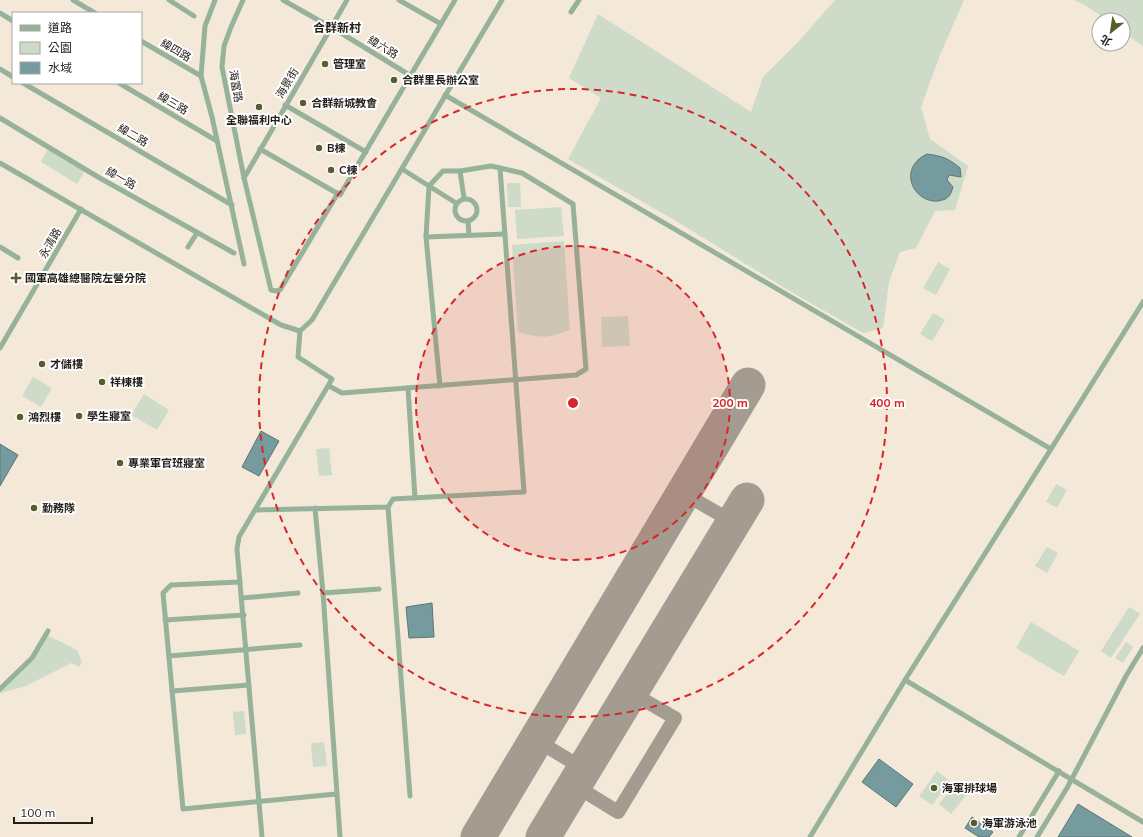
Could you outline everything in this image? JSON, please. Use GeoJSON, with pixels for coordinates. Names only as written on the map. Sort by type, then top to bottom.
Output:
{"type":"FeatureCollection","features":[{"type":"Feature","properties":{"kind":"street"},"geometry":{"type":"LineString","coordinates":[[73,0],[93,12]]}},
{"type":"Feature","properties":{"kind":"street"},"geometry":{"type":"LineString","coordinates":[[169,0],[194,16]]}},
{"type":"Feature","properties":{"kind":"street"},"geometry":{"type":"LineString","coordinates":[[215,0],[205,26],[201,76],[212,117],[244,264]]}},
{"type":"Feature","properties":{"kind":"street","name":"海富路"},"geometry":{"type":"LineString","coordinates":[[243,0],[224,46],[222,67],[244,178],[271,290],[280,290],[283,286],[339,194]]}},
{"type":"Feature","properties":{"kind":"street","name":"緯六路"},"geometry":{"type":"LineString","coordinates":[[283,0],[411,76]]}},
{"type":"Feature","properties":{"kind":"street","name":"海景街"},"geometry":{"type":"LineString","coordinates":[[244,178],[347,0]]}},
{"type":"Feature","properties":{"kind":"street"},"geometry":{"type":"LineString","coordinates":[[399,0],[441,24]]}},
{"type":"Feature","properties":{"kind":"street"},"geometry":{"type":"LineString","coordinates":[[260,149],[339,194],[366,152],[455,0]]}},
{"type":"Feature","properties":{"kind":"street"},"geometry":{"type":"LineString","coordinates":[[262,837],[244,615],[237,549],[239,537],[332,379],[298,357],[300,330],[312,320],[502,0]]}},
{"type":"Feature","properties":{"kind":"street"},"geometry":{"type":"LineString","coordinates":[[571,12],[579,0]]}},
{"type":"Feature","properties":{"kind":"street"},"geometry":{"type":"LineString","coordinates":[[0,13],[12,20]]}},
{"type":"Feature","properties":{"kind":"street","name":"緯四路"},"geometry":{"type":"LineString","coordinates":[[142,42],[201,76]]}},
{"type":"Feature","properties":{"kind":"street"},"geometry":{"type":"LineString","coordinates":[[0,70],[12,76]]}},
{"type":"Feature","properties":{"kind":"street","name":"緯二路"},"geometry":{"type":"LineString","coordinates":[[25,84],[232,205]]}},
{"type":"Feature","properties":{"kind":"street","name":"緯三路"},"geometry":{"type":"LineString","coordinates":[[120,84],[217,141]]}},
{"type":"Feature","properties":{"kind":"street"},"geometry":{"type":"LineString","coordinates":[[445,95],[1051,449]]}},
{"type":"Feature","properties":{"kind":"street"},"geometry":{"type":"LineString","coordinates":[[285,105],[366,152]]}},
{"type":"Feature","properties":{"kind":"street","name":"緯一路"},"geometry":{"type":"LineString","coordinates":[[0,118],[98,177],[234,253]]}},
{"type":"Feature","properties":{"kind":"street"},"geometry":{"type":"LineString","coordinates":[[0,163],[282,325],[300,330]]}},
{"type":"Feature","properties":{"kind":"street"},"geometry":{"type":"LineString","coordinates":[[329,386],[342,393],[440,386],[516,379],[576,375],[586,369],[573,204],[522,174],[491,166],[460,171],[443,171],[429,186],[426,237],[440,386]]}},
{"type":"Feature","properties":{"kind":"street"},"geometry":{"type":"LineString","coordinates":[[410,796],[388,507],[393,499],[524,492],[500,168]]}},
{"type":"Feature","properties":{"kind":"street"},"geometry":{"type":"LineString","coordinates":[[402,169],[456,203]]}},
{"type":"Feature","properties":{"kind":"street"},"geometry":{"type":"LineString","coordinates":[[460,171],[464,198]]}},
{"type":"Feature","properties":{"kind":"street"},"geometry":{"type":"LineString","coordinates":[[464,198],[474,201],[477,208],[474,218],[468,221],[464,221],[457,217],[454,210],[456,203],[464,198]]}},
{"type":"Feature","properties":{"kind":"street","name":"永清路"},"geometry":{"type":"LineString","coordinates":[[0,348],[81,209]]}},
{"type":"Feature","properties":{"kind":"street"},"geometry":{"type":"LineString","coordinates":[[468,221],[469,235]]}},
{"type":"Feature","properties":{"kind":"street"},"geometry":{"type":"LineString","coordinates":[[188,247],[197,233]]}},
{"type":"Feature","properties":{"kind":"street"},"geometry":{"type":"LineString","coordinates":[[426,237],[505,234]]}},
{"type":"Feature","properties":{"kind":"street"},"geometry":{"type":"LineString","coordinates":[[0,247],[18,258]]}},
{"type":"Feature","properties":{"kind":"street"},"geometry":{"type":"LineString","coordinates":[[810,837],[905,680],[1143,302]]}},
{"type":"Feature","properties":{"kind":"street"},"geometry":{"type":"LineString","coordinates":[[408,388],[415,498]]}},
{"type":"Feature","properties":{"kind":"street"},"geometry":{"type":"LineString","coordinates":[[255,510],[388,507]]}},
{"type":"Feature","properties":{"kind":"street"},"geometry":{"type":"LineString","coordinates":[[315,508],[323,593],[340,837]]}},
{"type":"Feature","properties":{"kind":"street"},"geometry":{"type":"LineString","coordinates":[[240,582],[171,585],[163,593],[183,809],[336,794]]}},
{"type":"Feature","properties":{"kind":"street"},"geometry":{"type":"LineString","coordinates":[[323,593],[379,590]]}},
{"type":"Feature","properties":{"kind":"street"},"geometry":{"type":"LineString","coordinates":[[242,598],[298,594]]}},
{"type":"Feature","properties":{"kind":"street"},"geometry":{"type":"LineString","coordinates":[[165,620],[244,615]]}},
{"type":"Feature","properties":{"kind":"street"},"geometry":{"type":"LineString","coordinates":[[0,689],[32,658],[48,631]]}},
{"type":"Feature","properties":{"kind":"street"},"geometry":{"type":"LineString","coordinates":[[169,656],[300,645]]}},
{"type":"Feature","properties":{"kind":"street"},"geometry":{"type":"LineString","coordinates":[[1037,837],[1072,778],[1126,676],[1143,648]]}},
{"type":"Feature","properties":{"kind":"street"},"geometry":{"type":"LineString","coordinates":[[905,680],[1072,778],[1143,822]]}},
{"type":"Feature","properties":{"kind":"street"},"geometry":{"type":"LineString","coordinates":[[172,691],[249,685]]}},
{"type":"Feature","properties":{"kind":"street"},"geometry":{"type":"LineString","coordinates":[[1019,837],[1059,771]]}},
{"type":"Feature","properties":{"kind":"green space"},"geometry":{"type":"Polygon","coordinates":[[[835,0],[964,0],[940,55],[921,107],[930,139],[968,166],[955,210],[935,211],[916,248],[900,252],[889,282],[883,328],[863,333],[788,290],[676,221],[568,159],[601,98],[569,78],[598,14],[751,112],[763,77],[798,42],[835,0]]]}},
{"type":"Feature","properties":{"kind":"green space"},"geometry":{"type":"Polygon","coordinates":[[[1074,0],[1143,0],[1143,46],[1131,38],[1131,12],[1095,12],[1074,0]]]}},
{"type":"Feature","properties":{"kind":"green space"},"geometry":{"type":"Polygon","coordinates":[[[48,149],[85,171],[77,184],[41,162],[48,149]]]}},
{"type":"Feature","properties":{"kind":"green space"},"geometry":{"type":"Polygon","coordinates":[[[507,183],[520,183],[521,207],[508,207],[507,183]]]}},
{"type":"Feature","properties":{"kind":"green space"},"geometry":{"type":"Polygon","coordinates":[[[561,207],[564,236],[517,239],[515,210],[561,207]]]}},
{"type":"Feature","properties":{"kind":"green space"},"geometry":{"type":"Polygon","coordinates":[[[564,241],[570,330],[544,337],[518,332],[512,245],[564,241]]]}},
{"type":"Feature","properties":{"kind":"green space"},"geometry":{"type":"Polygon","coordinates":[[[938,262],[950,269],[936,295],[923,288],[938,262]]]}},
{"type":"Feature","properties":{"kind":"green space"},"geometry":{"type":"Polygon","coordinates":[[[933,313],[945,320],[932,341],[920,334],[933,313]]]}},
{"type":"Feature","properties":{"kind":"green space"},"geometry":{"type":"Polygon","coordinates":[[[628,316],[630,346],[602,347],[601,317],[628,316]]]}},
{"type":"Feature","properties":{"kind":"green space"},"geometry":{"type":"Polygon","coordinates":[[[33,377],[52,388],[41,407],[22,396],[33,377]]]}},
{"type":"Feature","properties":{"kind":"green space"},"geometry":{"type":"Polygon","coordinates":[[[144,394],[169,410],[157,430],[131,415],[144,394]]]}},
{"type":"Feature","properties":{"kind":"green space"},"geometry":{"type":"Polygon","coordinates":[[[329,448],[332,475],[319,476],[316,449],[329,448]]]}},
{"type":"Feature","properties":{"kind":"green space"},"geometry":{"type":"Polygon","coordinates":[[[1056,484],[1067,490],[1057,508],[1046,502],[1056,484]]]}},
{"type":"Feature","properties":{"kind":"green space"},"geometry":{"type":"Polygon","coordinates":[[[1047,547],[1058,553],[1047,573],[1035,566],[1047,547]]]}},
{"type":"Feature","properties":{"kind":"green space"},"geometry":{"type":"Polygon","coordinates":[[[1129,607],[1140,614],[1111,658],[1101,651],[1129,607]]]}},
{"type":"Feature","properties":{"kind":"green space"},"geometry":{"type":"Polygon","coordinates":[[[1031,622],[1079,651],[1064,676],[1016,648],[1031,622]]]}},
{"type":"Feature","properties":{"kind":"green space"},"geometry":{"type":"Polygon","coordinates":[[[47,635],[77,650],[82,662],[79,667],[71,663],[26,686],[0,693],[0,691],[33,659],[47,635]]]}},
{"type":"Feature","properties":{"kind":"green space"},"geometry":{"type":"Polygon","coordinates":[[[1126,642],[1133,647],[1123,663],[1115,658],[1126,642]]]}},
{"type":"Feature","properties":{"kind":"green space"},"geometry":{"type":"Polygon","coordinates":[[[244,711],[246,734],[235,735],[233,712],[244,711]]]}},
{"type":"Feature","properties":{"kind":"green space"},"geometry":{"type":"Polygon","coordinates":[[[324,742],[327,766],[313,767],[311,743],[324,742]]]}},
{"type":"Feature","properties":{"kind":"green space","name":"海軍排球場"},"geometry":{"type":"Polygon","coordinates":[[[937,771],[950,781],[932,805],[919,796],[937,771]]]}},
{"type":"Feature","properties":{"kind":"green space"},"geometry":{"type":"Polygon","coordinates":[[[955,784],[967,794],[951,814],[939,804],[955,784]]]}},
{"type":"Feature","properties":{"kind":"water"},"geometry":{"type":"Polygon","coordinates":[[[927,154],[945,158],[960,168],[961,177],[949,175],[947,180],[953,187],[950,195],[944,200],[929,200],[916,191],[912,184],[911,176],[913,168],[918,160],[927,154]]]}},
{"type":"Feature","properties":{"kind":"water"},"geometry":{"type":"Polygon","coordinates":[[[261,431],[279,441],[259,476],[242,467],[261,431]]]}},
{"type":"Feature","properties":{"kind":"water"},"geometry":{"type":"Polygon","coordinates":[[[0,444],[18,455],[0,486],[0,444]]]}},
{"type":"Feature","properties":{"kind":"water"},"geometry":{"type":"Polygon","coordinates":[[[432,603],[434,637],[409,638],[406,607],[432,603]]]}},
{"type":"Feature","properties":{"kind":"water"},"geometry":{"type":"Polygon","coordinates":[[[879,759],[913,784],[896,807],[862,782],[879,759]]]}},
{"type":"Feature","properties":{"kind":"water"},"geometry":{"type":"Polygon","coordinates":[[[1078,804],[1132,837],[1058,837],[1078,804]]]}},
{"type":"Feature","properties":{"kind":"water","name":"海軍游泳池"},"geometry":{"type":"Polygon","coordinates":[[[972,817],[993,832],[989,837],[979,837],[965,828],[972,817]]]}},
{"type":"Feature","properties":{"kind":"taxiway"},"geometry":{"type":"LineString","coordinates":[[683,493],[733,522]]}},
{"type":"Feature","properties":{"kind":"taxiway"},"geometry":{"type":"LineString","coordinates":[[574,785],[618,812],[675,718],[630,692]]}},
{"type":"Feature","properties":{"kind":"taxiway"},"geometry":{"type":"LineString","coordinates":[[536,740],[584,769]]}},
{"type":"Feature","properties":{"kind":"runway"},"geometry":{"type":"LineString","coordinates":[[478,837],[748,385]]}},
{"type":"Feature","properties":{"kind":"runway"},"geometry":{"type":"LineString","coordinates":[[543,837],[747,500]]}},
{"type":"Feature","properties":{"kind":"place","name":"管理室"},"geometry":{"type":"Point","coordinates":[325,64]}},
{"type":"Feature","properties":{"kind":"place","name":"合群里長辦公室"},"geometry":{"type":"Point","coordinates":[394,80]}},
{"type":"Feature","properties":{"kind":"place","name":"合群新城教會"},"geometry":{"type":"Point","coordinates":[303,103]}},
{"type":"Feature","properties":{"kind":"place","name":"全聯福利中心"},"geometry":{"type":"Point","coordinates":[259,107]}},
{"type":"Feature","properties":{"kind":"place","name":"B棟"},"geometry":{"type":"Point","coordinates":[319,148]}},
{"type":"Feature","properties":{"kind":"place","name":"C棟"},"geometry":{"type":"Point","coordinates":[331,170]}},
{"type":"Feature","properties":{"kind":"place","name":"國軍高雄總醫院左營分院"},"geometry":{"type":"Point","coordinates":[16,278]}},
{"type":"Feature","properties":{"kind":"place","name":"才儲樓"},"geometry":{"type":"Point","coordinates":[42,364]}},
{"type":"Feature","properties":{"kind":"place","name":"祥棟樓"},"geometry":{"type":"Point","coordinates":[102,382]}},
{"type":"Feature","properties":{"kind":"place","name":"學生寢室"},"geometry":{"type":"Point","coordinates":[79,416]}},
{"type":"Feature","properties":{"kind":"place","name":"鴻烈樓"},"geometry":{"type":"Point","coordinates":[20,417]}},
{"type":"Feature","properties":{"kind":"place","name":"專業軍官班寢室"},"geometry":{"type":"Point","coordinates":[120,463]}},
{"type":"Feature","properties":{"kind":"place","name":"勤務隊"},"geometry":{"type":"Point","coordinates":[34,508]}},
{"type":"Feature","properties":{"kind":"place","name":"海軍排球場"},"geometry":{"type":"Point","coordinates":[934,788]}},
{"type":"Feature","properties":{"kind":"place","name":"海軍游泳池"},"geometry":{"type":"Point","coordinates":[974,823]}},
{"type":"Feature","properties":{"kind":"district","name":"合群新村"},"geometry":{"type":"Point","coordinates":[337,27]}}]}
